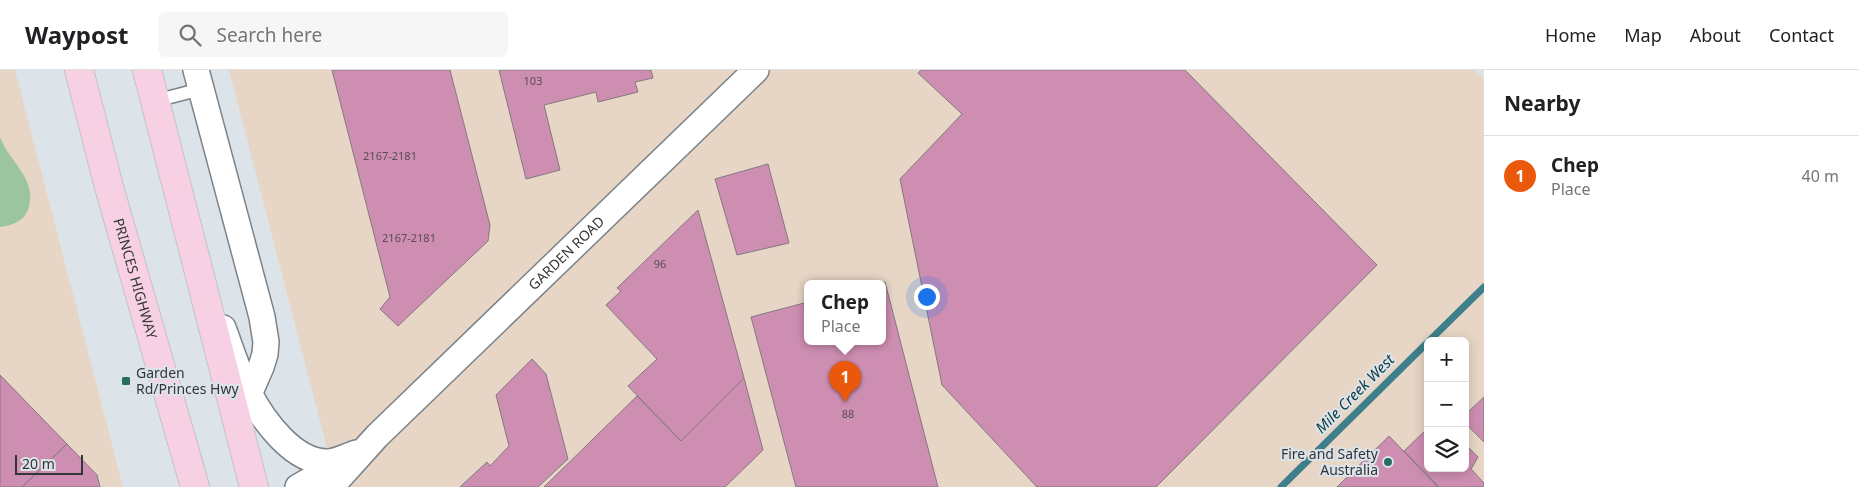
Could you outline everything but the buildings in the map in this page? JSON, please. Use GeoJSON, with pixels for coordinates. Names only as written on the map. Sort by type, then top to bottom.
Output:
{"type":"FeatureCollection","features":[{"type":"Feature","properties":{"kind":"highway","name":"PRINCES HIGHWAY"},"geometry":{"type":"LineString","coordinates":[[79,70],[190,480]]}},
{"type":"Feature","properties":{"kind":"highway"},"geometry":{"type":"LineString","coordinates":[[147,70],[254,487]]}},
{"type":"Feature","properties":{"kind":"street","name":"GARDEN ROAD"},"geometry":{"type":"LineString","coordinates":[[331,487],[377,436],[756,70]]}},
{"type":"Feature","properties":{"kind":"street"},"geometry":{"type":"LineString","coordinates":[[199,80],[262,317],[266,342],[261,367],[248,393],[237,422]]}},
{"type":"Feature","properties":{"kind":"street"},"geometry":{"type":"LineString","coordinates":[[197,260],[248,393],[268,424],[300,454],[317,461],[328,462],[356,453]]}},
{"type":"Feature","properties":{"kind":"street","name":"GARDEN ROAD"},"geometry":{"type":"LineString","coordinates":[[298,487],[356,453],[377,436]]}},
{"type":"Feature","properties":{"kind":"lane"},"geometry":{"type":"LineString","coordinates":[[154,101],[199,80]]}},
{"type":"Feature","properties":{"kind":"shaded area"},"geometry":{"type":"Polygon","coordinates":[[[0,70],[15,70],[123,487],[0,487],[0,70]]]}},
{"type":"Feature","properties":{"kind":"shaded area"},"geometry":{"type":"Polygon","coordinates":[[[229,70],[1475,70],[1484,79],[1484,487],[337,487],[229,70]]]}},
{"type":"Feature","properties":{"kind":"green space"},"geometry":{"type":"Polygon","coordinates":[[[0,137],[26,180],[30,189],[30,199],[28,210],[20,220],[0,227],[0,137]]]}},
{"type":"Feature","properties":{"kind":"waterway","name":"Mile Creek West"},"geometry":{"type":"LineString","coordinates":[[1433,337],[1484,287]]}},
{"type":"Feature","properties":{"kind":"waterway","name":"Mile Creek West"},"geometry":{"type":"LineString","coordinates":[[1281,487],[1424,346]]}},
{"type":"Feature","properties":{"kind":"place","name":"Garden Rd/Princes Hwy"},"geometry":{"type":"Point","coordinates":[126,381]}},
{"type":"Feature","properties":{"kind":"place","name":"Chep"},"geometry":{"type":"Point","coordinates":[845,402]}},
{"type":"Feature","properties":{"kind":"place","name":"Fire and Safety Australia"},"geometry":{"type":"Point","coordinates":[1388,462]}}]}
